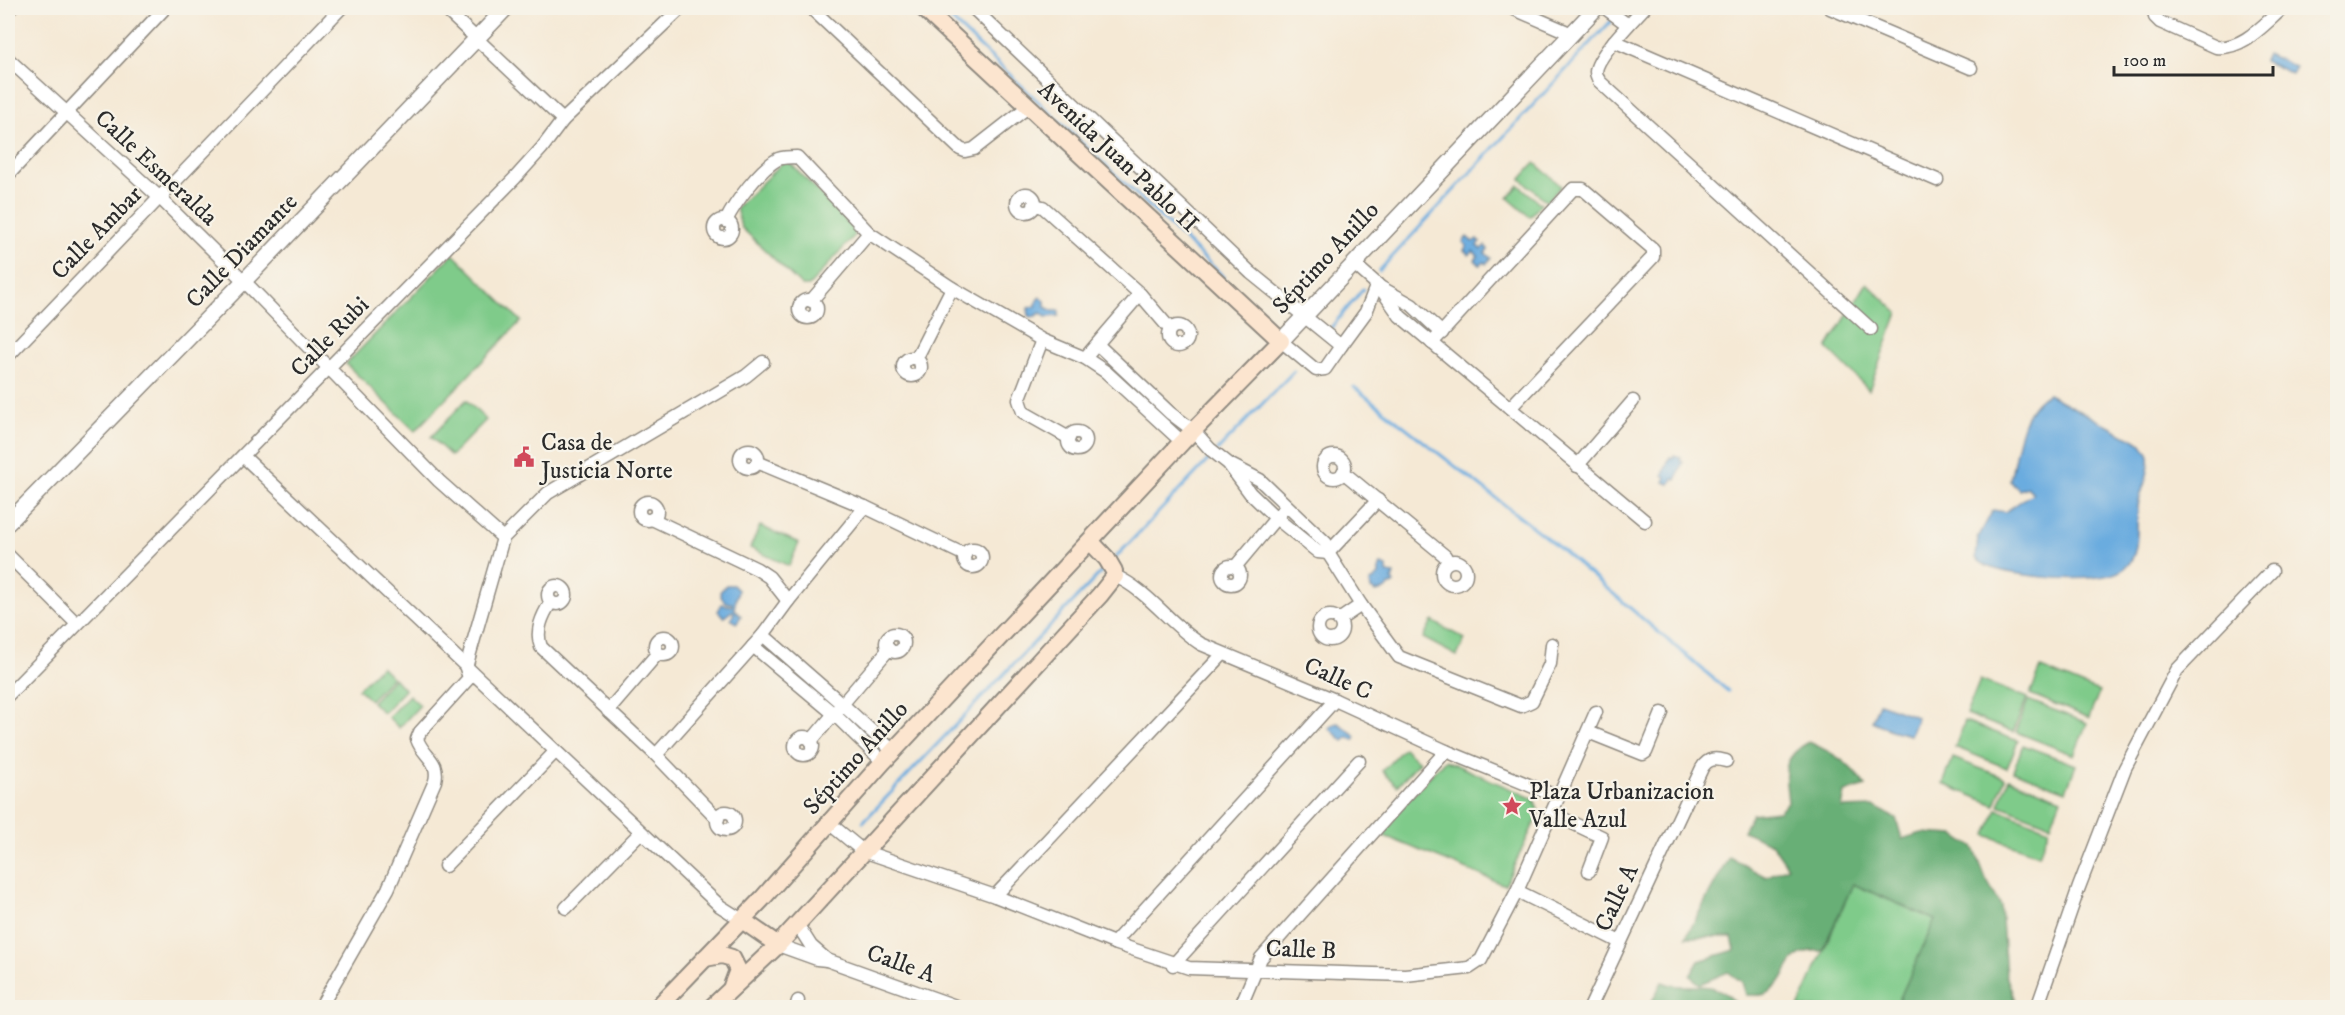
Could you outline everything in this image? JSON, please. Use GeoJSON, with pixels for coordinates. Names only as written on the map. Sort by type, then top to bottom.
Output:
{"type":"FeatureCollection","features":[{"type":"Feature","properties":{"kind":"main road","name":"Avenida Juan Pablo II"},"geometry":{"type":"LineString","coordinates":[[923,8],[1281,341]]}},
{"type":"Feature","properties":{"kind":"main road","name":"Séptimo Anillo"},"geometry":{"type":"LineString","coordinates":[[657,1008],[742,920],[888,757],[1281,341]]}},
{"type":"Feature","properties":{"kind":"main road"},"geometry":{"type":"LineString","coordinates":[[711,1008],[731,986],[778,945],[1101,595],[1112,568],[1091,542]]}},
{"type":"Feature","properties":{"kind":"main road"},"geometry":{"type":"LineString","coordinates":[[742,920],[778,945]]}},
{"type":"Feature","properties":{"kind":"main road"},"geometry":{"type":"LineString","coordinates":[[705,958],[722,955],[732,958],[738,970],[731,986]]}},
{"type":"Feature","properties":{"kind":"street"},"geometry":{"type":"LineString","coordinates":[[8,11],[11,8]]}},
{"type":"Feature","properties":{"kind":"street"},"geometry":{"type":"LineString","coordinates":[[8,175],[165,8]]}},
{"type":"Feature","properties":{"kind":"street","name":"Calle Ambar"},"geometry":{"type":"LineString","coordinates":[[8,356],[341,8]]}},
{"type":"Feature","properties":{"kind":"street"},"geometry":{"type":"LineString","coordinates":[[444,8],[478,37],[563,120]]}},
{"type":"Feature","properties":{"kind":"street","name":"Calle Diamante"},"geometry":{"type":"LineString","coordinates":[[8,523],[506,8]]}},
{"type":"Feature","properties":{"kind":"street","name":"Calle Rubi"},"geometry":{"type":"LineString","coordinates":[[8,695],[515,178],[563,120],[681,8]]}},
{"type":"Feature","properties":{"kind":"street"},"geometry":{"type":"LineString","coordinates":[[811,8],[960,149],[965,151],[974,149],[1029,106]]}},
{"type":"Feature","properties":{"kind":"street"},"geometry":{"type":"LineString","coordinates":[[973,8],[1251,273],[1341,346]]}},
{"type":"Feature","properties":{"kind":"street"},"geometry":{"type":"LineString","coordinates":[[1512,8],[1572,34]]}},
{"type":"Feature","properties":{"kind":"street"},"geometry":{"type":"LineString","coordinates":[[1644,8],[1614,41],[1599,64],[1596,72],[1599,81],[1870,329]]}},
{"type":"Feature","properties":{"kind":"street"},"geometry":{"type":"LineString","coordinates":[[1830,8],[1971,68]]}},
{"type":"Feature","properties":{"kind":"street"},"geometry":{"type":"LineString","coordinates":[[2154,8],[2155,17],[2160,22],[2216,47],[2224,48],[2242,42],[2283,8]]}},
{"type":"Feature","properties":{"kind":"street"},"geometry":{"type":"LineString","coordinates":[[1607,11],[1628,25]]}},
{"type":"Feature","properties":{"kind":"street","name":"Séptimo Anillo"},"geometry":{"type":"LineString","coordinates":[[1281,341],[1572,34],[1607,11]]}},
{"type":"Feature","properties":{"kind":"street"},"geometry":{"type":"LineString","coordinates":[[1614,41],[1937,180]]}},
{"type":"Feature","properties":{"kind":"street","name":"Calle Esmeralda"},"geometry":{"type":"LineString","coordinates":[[8,59],[159,198],[244,281],[328,370],[439,481],[503,538]]}},
{"type":"Feature","properties":{"kind":"street"},"geometry":{"type":"LineString","coordinates":[[726,221],[740,196],[772,164],[780,158],[797,157],[869,233],[952,288],[1042,340],[1085,358],[1188,437],[1210,449],[1226,462],[1260,480],[1326,543],[1328,553],[1361,605],[1399,657],[1521,706],[1532,701],[1550,664],[1552,644]]}},
{"type":"Feature","properties":{"kind":"street"},"geometry":{"type":"LineString","coordinates":[[1432,343],[1576,188],[1583,189],[1653,249],[1653,257],[1510,408]]}},
{"type":"Feature","properties":{"kind":"street"},"geometry":{"type":"LineString","coordinates":[[1034,205],[1042,207],[1140,294],[1170,329]]}},
{"type":"Feature","properties":{"kind":"street"},"geometry":{"type":"LineString","coordinates":[[811,301],[869,233]]}},
{"type":"Feature","properties":{"kind":"street"},"geometry":{"type":"LineString","coordinates":[[1354,264],[1378,285],[1404,299],[1442,333]]}},
{"type":"Feature","properties":{"kind":"street"},"geometry":{"type":"LineString","coordinates":[[1378,285],[1393,309],[1645,521]]}},
{"type":"Feature","properties":{"kind":"street"},"geometry":{"type":"LineString","coordinates":[[1281,341],[1316,370],[1325,369],[1366,312],[1378,285]]}},
{"type":"Feature","properties":{"kind":"street"},"geometry":{"type":"LineString","coordinates":[[916,359],[952,288]]}},
{"type":"Feature","properties":{"kind":"street"},"geometry":{"type":"LineString","coordinates":[[1085,358],[1140,294]]}},
{"type":"Feature","properties":{"kind":"street"},"geometry":{"type":"LineString","coordinates":[[1042,340],[1019,400],[1020,407],[1023,412],[1069,438]]}},
{"type":"Feature","properties":{"kind":"street"},"geometry":{"type":"LineString","coordinates":[[1098,345],[1170,413],[1188,437]]}},
{"type":"Feature","properties":{"kind":"street"},"geometry":{"type":"LineString","coordinates":[[320,1008],[388,889],[435,781],[438,772],[434,763],[420,748],[417,739],[420,732],[469,678],[466,668],[503,538],[549,493],[746,376],[763,362]]}},
{"type":"Feature","properties":{"kind":"street"},"geometry":{"type":"LineString","coordinates":[[1577,466],[1633,401]]}},
{"type":"Feature","properties":{"kind":"street"},"geometry":{"type":"LineString","coordinates":[[243,456],[720,906],[742,920]]}},
{"type":"Feature","properties":{"kind":"street"},"geometry":{"type":"LineString","coordinates":[[757,462],[865,507],[965,555]]}},
{"type":"Feature","properties":{"kind":"street"},"geometry":{"type":"LineString","coordinates":[[1226,462],[1250,493],[1276,518],[1318,552],[1328,553]]}},
{"type":"Feature","properties":{"kind":"street"},"geometry":{"type":"LineString","coordinates":[[1343,472],[1445,556],[1448,562]]}},
{"type":"Feature","properties":{"kind":"street"},"geometry":{"type":"LineString","coordinates":[[1328,553],[1378,501]]}},
{"type":"Feature","properties":{"kind":"street"},"geometry":{"type":"LineString","coordinates":[[1235,567],[1288,505]]}},
{"type":"Feature","properties":{"kind":"street"},"geometry":{"type":"LineString","coordinates":[[656,755],[763,635],[865,507]]}},
{"type":"Feature","properties":{"kind":"street"},"geometry":{"type":"LineString","coordinates":[[652,519],[758,569],[769,577],[788,601]]}},
{"type":"Feature","properties":{"kind":"street"},"geometry":{"type":"LineString","coordinates":[[8,555],[78,624]]}},
{"type":"Feature","properties":{"kind":"street","name":"Calle C"},"geometry":{"type":"LineString","coordinates":[[1112,568],[1190,637],[1223,654],[1558,797]]}},
{"type":"Feature","properties":{"kind":"street"},"geometry":{"type":"LineString","coordinates":[[2037,1008],[2079,887],[2125,768],[2177,670],[2272,571]]}},
{"type":"Feature","properties":{"kind":"street"},"geometry":{"type":"LineString","coordinates":[[551,602],[538,630],[541,647],[656,755],[718,819]]}},
{"type":"Feature","properties":{"kind":"street"},"geometry":{"type":"LineString","coordinates":[[1340,620],[1361,605]]}},
{"type":"Feature","properties":{"kind":"street"},"geometry":{"type":"LineString","coordinates":[[763,635],[842,704],[888,757]]}},
{"type":"Feature","properties":{"kind":"street"},"geometry":{"type":"LineString","coordinates":[[753,646],[888,757]]}},
{"type":"Feature","properties":{"kind":"street"},"geometry":{"type":"LineString","coordinates":[[811,741],[889,649]]}},
{"type":"Feature","properties":{"kind":"street"},"geometry":{"type":"LineString","coordinates":[[608,711],[658,653]]}},
{"type":"Feature","properties":{"kind":"street"},"geometry":{"type":"LineString","coordinates":[[995,896],[1223,654]]}},
{"type":"Feature","properties":{"kind":"street"},"geometry":{"type":"LineString","coordinates":[[1114,943],[1335,700]]}},
{"type":"Feature","properties":{"kind":"street","name":"Calle B"},"geometry":{"type":"LineString","coordinates":[[863,851],[995,896],[1173,965],[1189,968],[1405,975],[1469,968],[1481,960],[1517,891],[1596,712]]}},
{"type":"Feature","properties":{"kind":"street"},"geometry":{"type":"LineString","coordinates":[[1588,732],[1643,754],[1646,752],[1662,713]]}},
{"type":"Feature","properties":{"kind":"street"},"geometry":{"type":"LineString","coordinates":[[1240,1008],[1256,969],[1269,949],[1446,751]]}},
{"type":"Feature","properties":{"kind":"street"},"geometry":{"type":"LineString","coordinates":[[445,866],[555,752]]}},
{"type":"Feature","properties":{"kind":"street","name":"Calle A"},"geometry":{"type":"LineString","coordinates":[[1590,1008],[1702,768],[1708,760],[1726,761]]}},
{"type":"Feature","properties":{"kind":"street"},"geometry":{"type":"LineString","coordinates":[[1173,965],[1359,761]]}},
{"type":"Feature","properties":{"kind":"street"},"geometry":{"type":"LineString","coordinates":[[1551,813],[1602,837],[1589,871]]}},
{"type":"Feature","properties":{"kind":"street"},"geometry":{"type":"LineString","coordinates":[[829,823],[863,851]]}},
{"type":"Feature","properties":{"kind":"street"},"geometry":{"type":"LineString","coordinates":[[566,908],[641,831]]}},
{"type":"Feature","properties":{"kind":"street"},"geometry":{"type":"LineString","coordinates":[[1517,891],[1620,942]]}},
{"type":"Feature","properties":{"kind":"street"},"geometry":{"type":"LineString","coordinates":[[797,924],[811,946],[827,960]]}},
{"type":"Feature","properties":{"kind":"street","name":"Calle A"},"geometry":{"type":"LineString","coordinates":[[778,945],[961,1008]]}},
{"type":"Feature","properties":{"kind":"green space"},"geometry":{"type":"Polygon","coordinates":[[[783,162],[790,163],[853,227],[855,235],[809,286],[802,286],[741,227],[736,208],[783,162]]]}},
{"type":"Feature","properties":{"kind":"green space"},"geometry":{"type":"Polygon","coordinates":[[[1535,163],[1561,186],[1547,202],[1521,179],[1535,163]]]}},
{"type":"Feature","properties":{"kind":"green space"},"geometry":{"type":"Polygon","coordinates":[[[1519,185],[1541,204],[1530,217],[1508,198],[1519,185]]]}},
{"type":"Feature","properties":{"kind":"green space"},"geometry":{"type":"Polygon","coordinates":[[[453,254],[521,321],[415,431],[346,364],[453,254]]]}},
{"type":"Feature","properties":{"kind":"green space"},"geometry":{"type":"Polygon","coordinates":[[[1867,283],[1898,313],[1869,390],[1827,348],[1867,283]]]}},
{"type":"Feature","properties":{"kind":"green space"},"geometry":{"type":"Polygon","coordinates":[[[466,400],[486,420],[451,456],[431,437],[466,400]]]}},
{"type":"Feature","properties":{"kind":"green space"},"geometry":{"type":"Polygon","coordinates":[[[760,526],[799,543],[789,566],[750,548],[760,526]]]}},
{"type":"Feature","properties":{"kind":"green space"},"geometry":{"type":"Polygon","coordinates":[[[1432,621],[1465,639],[1457,656],[1423,638],[1432,621]]]}},
{"type":"Feature","properties":{"kind":"green space"},"geometry":{"type":"Polygon","coordinates":[[[381,666],[392,677],[370,700],[358,689],[381,666]]]}},
{"type":"Feature","properties":{"kind":"green space"},"geometry":{"type":"Polygon","coordinates":[[[2041,668],[2099,692],[2089,718],[2030,694],[2041,668]]]}},
{"type":"Feature","properties":{"kind":"green space"},"geometry":{"type":"Polygon","coordinates":[[[394,678],[405,690],[383,713],[372,702],[394,678]]]}},
{"type":"Feature","properties":{"kind":"green space"},"geometry":{"type":"Polygon","coordinates":[[[1980,680],[2027,698],[2013,732],[1966,714],[1980,680]]]}},
{"type":"Feature","properties":{"kind":"green space"},"geometry":{"type":"Polygon","coordinates":[[[409,695],[420,705],[399,728],[388,717],[409,695]]]}},
{"type":"Feature","properties":{"kind":"green space"},"geometry":{"type":"Polygon","coordinates":[[[2028,700],[2087,723],[2074,755],[2016,732],[2028,700]]]}},
{"type":"Feature","properties":{"kind":"green space"},"geometry":{"type":"Polygon","coordinates":[[[1965,721],[2018,741],[2007,768],[1955,747],[1965,721]]]}},
{"type":"Feature","properties":{"kind":"green space"},"geometry":{"type":"Polygon","coordinates":[[[1809,742],[1841,760],[1866,786],[1845,792],[1842,808],[1875,807],[1896,818],[1902,839],[1922,833],[1955,835],[1974,848],[1986,879],[2001,906],[2006,975],[2017,1007],[1896,1007],[1935,920],[1853,884],[1822,951],[1800,954],[1794,959],[1781,981],[1765,994],[1746,995],[1742,982],[1728,972],[1700,984],[1690,976],[1699,961],[1735,950],[1732,937],[1686,937],[1729,857],[1766,877],[1788,867],[1772,844],[1743,831],[1752,814],[1779,811],[1788,802],[1786,767],[1793,754],[1809,742]]]}},
{"type":"Feature","properties":{"kind":"green space"},"geometry":{"type":"Polygon","coordinates":[[[2023,745],[2076,765],[2066,791],[2013,771],[2023,745]]]}},
{"type":"Feature","properties":{"kind":"green space"},"geometry":{"type":"Polygon","coordinates":[[[1404,748],[1419,762],[1397,786],[1382,771],[1404,748]]]}},
{"type":"Feature","properties":{"kind":"green space"},"geometry":{"type":"Polygon","coordinates":[[[1953,758],[2005,778],[1995,805],[1943,784],[1953,758]]]}},
{"type":"Feature","properties":{"kind":"green space"},"geometry":{"type":"Polygon","coordinates":[[[1445,760],[1534,799],[1539,813],[1505,885],[1377,833],[1445,760]]]}},
{"type":"Feature","properties":{"kind":"green space"},"geometry":{"type":"Polygon","coordinates":[[[2009,778],[2061,799],[2051,825],[1999,805],[2009,778]]]}},
{"type":"Feature","properties":{"kind":"green space"},"geometry":{"type":"Polygon","coordinates":[[[1997,809],[2049,829],[2039,855],[1986,835],[1997,809]]]}},
{"type":"Feature","properties":{"kind":"green space"},"geometry":{"type":"Polygon","coordinates":[[[1853,884],[1935,920],[1896,1007],[1798,1008],[1853,884]]]}},
{"type":"Feature","properties":{"kind":"green space"},"geometry":{"type":"Polygon","coordinates":[[[1662,982],[1681,986],[1707,986],[1716,989],[1734,1001],[1733,1007],[1649,1007],[1662,982]]]}},
{"type":"Feature","properties":{"kind":"water"},"geometry":{"type":"Polygon","coordinates":[[[2267,54],[2296,67],[2292,74],[2264,61],[2267,54]]]}},
{"type":"Feature","properties":{"kind":"water"},"geometry":{"type":"Polygon","coordinates":[[[1467,237],[1473,242],[1477,239],[1480,242],[1477,246],[1481,249],[1485,246],[1488,249],[1485,253],[1491,258],[1486,264],[1484,262],[1480,265],[1475,260],[1478,256],[1473,251],[1469,255],[1464,250],[1467,246],[1463,242],[1467,237]]]}},
{"type":"Feature","properties":{"kind":"water"},"geometry":{"type":"Polygon","coordinates":[[[1040,297],[1045,301],[1045,307],[1059,311],[1059,316],[1046,317],[1041,313],[1034,317],[1029,316],[1028,308],[1036,306],[1040,297]]]}},
{"type":"Feature","properties":{"kind":"water"},"geometry":{"type":"Polygon","coordinates":[[[2048,394],[2142,444],[2148,454],[2149,467],[2139,501],[2134,553],[2126,567],[2115,573],[2079,578],[2016,574],[1987,566],[1976,558],[1978,538],[1993,510],[2005,512],[2033,493],[2027,487],[2019,490],[2010,480],[2017,444],[2025,421],[2038,401],[2048,394]]]}},
{"type":"Feature","properties":{"kind":"water"},"geometry":{"type":"Polygon","coordinates":[[[1674,455],[1681,458],[1680,461],[1683,462],[1676,480],[1673,479],[1670,484],[1664,482],[1666,477],[1663,475],[1670,457],[1673,458],[1674,455]]]}},
{"type":"Feature","properties":{"kind":"water"},"geometry":{"type":"Polygon","coordinates":[[[1381,565],[1387,567],[1387,573],[1394,574],[1392,580],[1394,583],[1376,592],[1371,589],[1370,583],[1379,575],[1381,565]]]}},
{"type":"Feature","properties":{"kind":"water"},"geometry":{"type":"Polygon","coordinates":[[[726,585],[733,585],[738,590],[734,609],[741,616],[737,623],[731,619],[734,613],[732,611],[724,617],[718,611],[722,604],[732,606],[732,603],[722,599],[720,592],[726,585]]]}},
{"type":"Feature","properties":{"kind":"water"},"geometry":{"type":"Polygon","coordinates":[[[1879,703],[1917,717],[1910,735],[1891,730],[1872,721],[1879,703]]]}},
{"type":"Feature","properties":{"kind":"water"},"geometry":{"type":"Polygon","coordinates":[[[1338,723],[1356,736],[1354,740],[1348,737],[1343,741],[1329,728],[1338,723]]]}},
{"type":"Feature","properties":{"kind":"waterway"},"geometry":{"type":"LineString","coordinates":[[939,8],[1224,277]]}},
{"type":"Feature","properties":{"kind":"waterway"},"geometry":{"type":"LineString","coordinates":[[1617,14],[1623,8]]}},
{"type":"Feature","properties":{"kind":"waterway"},"geometry":{"type":"LineString","coordinates":[[1379,271],[1613,19]]}},
{"type":"Feature","properties":{"kind":"waterway"},"geometry":{"type":"LineString","coordinates":[[1330,329],[1363,289]]}},
{"type":"Feature","properties":{"kind":"waterway"},"geometry":{"type":"LineString","coordinates":[[1218,450],[1294,371]]}},
{"type":"Feature","properties":{"kind":"waterway"},"geometry":{"type":"LineString","coordinates":[[1354,387],[1557,546],[1728,691]]}},
{"type":"Feature","properties":{"kind":"waterway"},"geometry":{"type":"LineString","coordinates":[[1115,558],[1214,454]]}},
{"type":"Feature","properties":{"kind":"waterway"},"geometry":{"type":"LineString","coordinates":[[863,822],[1106,567]]}},
{"type":"Feature","properties":{"kind":"place","name":"Casa de Justicia Norte"},"geometry":{"type":"Point","coordinates":[524,457]}},
{"type":"Feature","properties":{"kind":"place","name":"Plaza Urbanizacion Valle Azul"},"geometry":{"type":"Point","coordinates":[1512,806]}}]}
